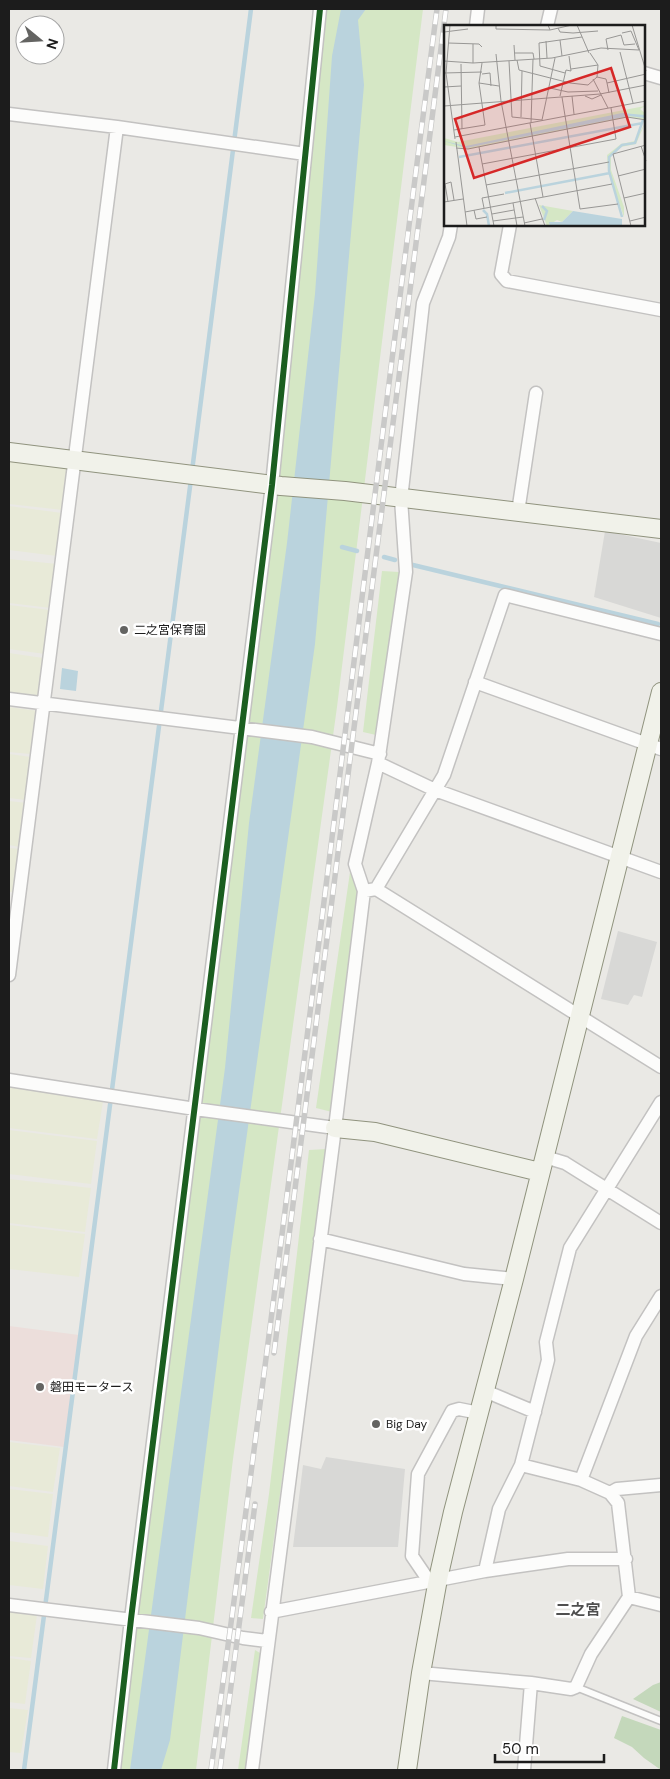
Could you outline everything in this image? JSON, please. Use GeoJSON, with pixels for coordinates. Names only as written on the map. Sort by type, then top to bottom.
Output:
{"type":"FeatureCollection","features":[{"type":"Feature","properties":{"kind":"street"},"geometry":{"type":"LineString","coordinates":[[114,1770],[277,485],[305,154],[320,9]]}},
{"type":"Feature","properties":{"kind":"street"},"geometry":{"type":"LineString","coordinates":[[476,25],[478,9]]}},
{"type":"Feature","properties":{"kind":"street"},"geometry":{"type":"LineString","coordinates":[[547,25],[551,9]]}},
{"type":"Feature","properties":{"kind":"street"},"geometry":{"type":"LineString","coordinates":[[645,73],[661,78]]}},
{"type":"Feature","properties":{"kind":"street"},"geometry":{"type":"LineString","coordinates":[[9,114],[117,127],[305,154]]}},
{"type":"Feature","properties":{"kind":"street"},"geometry":{"type":"LineString","coordinates":[[9,975],[117,127]]}},
{"type":"Feature","properties":{"kind":"street"},"geometry":{"type":"LineString","coordinates":[[451,226],[449,238],[423,303],[401,498],[406,572],[379,758],[355,864],[370,890],[579,1015],[661,1067]]}},
{"type":"Feature","properties":{"kind":"street"},"geometry":{"type":"LineString","coordinates":[[510,226],[501,274],[507,281],[661,310]]}},
{"type":"Feature","properties":{"kind":"street"},"geometry":{"type":"LineString","coordinates":[[518,512],[536,394]]}},
{"type":"Feature","properties":{"kind":"street"},"geometry":{"type":"LineString","coordinates":[[9,452],[661,529]]}},
{"type":"Feature","properties":{"kind":"street"},"geometry":{"type":"LineString","coordinates":[[252,1770],[267,1641],[320,1239],[370,890],[444,775],[505,595],[661,634]]}},
{"type":"Feature","properties":{"kind":"street"},"geometry":{"type":"LineString","coordinates":[[475,682],[655,747]]}},
{"type":"Feature","properties":{"kind":"street"},"geometry":{"type":"LineString","coordinates":[[406,1770],[433,1580],[453,1512],[514,1279],[579,1015],[621,858],[655,747],[661,692]]}},
{"type":"Feature","properties":{"kind":"street"},"geometry":{"type":"LineString","coordinates":[[9,699],[312,737],[379,758],[435,790],[661,872]]}},
{"type":"Feature","properties":{"kind":"street"},"geometry":{"type":"LineString","coordinates":[[9,1080],[199,1109],[375,1132],[542,1164],[565,1163],[661,1223]]}},
{"type":"Feature","properties":{"kind":"street"},"geometry":{"type":"LineString","coordinates":[[485,1571],[499,1509],[522,1464],[548,1360],[546,1342],[570,1248],[661,1102]]}},
{"type":"Feature","properties":{"kind":"street"},"geometry":{"type":"LineString","coordinates":[[320,1239],[464,1274],[514,1279]]}},
{"type":"Feature","properties":{"kind":"street"},"geometry":{"type":"LineString","coordinates":[[581,1480],[636,1336],[659,1302]]}},
{"type":"Feature","properties":{"kind":"street"},"geometry":{"type":"LineString","coordinates":[[485,1391],[535,1412]]}},
{"type":"Feature","properties":{"kind":"street"},"geometry":{"type":"LineString","coordinates":[[433,1580],[412,1556],[418,1474],[452,1410],[459,1409],[479,1413]]}},
{"type":"Feature","properties":{"kind":"street"},"geometry":{"type":"LineString","coordinates":[[420,1673],[531,1683],[571,1689],[576,1687],[591,1654],[629,1597],[618,1503],[610,1493],[581,1480],[522,1464]]}},
{"type":"Feature","properties":{"kind":"street"},"geometry":{"type":"LineString","coordinates":[[610,1493],[617,1489],[661,1485]]}},
{"type":"Feature","properties":{"kind":"street"},"geometry":{"type":"LineString","coordinates":[[272,1612],[485,1571],[568,1559],[626,1559]]}},
{"type":"Feature","properties":{"kind":"street"},"geometry":{"type":"LineString","coordinates":[[629,1597],[661,1605]]}},
{"type":"Feature","properties":{"kind":"street"},"geometry":{"type":"LineString","coordinates":[[9,1605],[199,1628],[243,1638],[267,1641]]}},
{"type":"Feature","properties":{"kind":"street"},"geometry":{"type":"LineString","coordinates":[[524,1770],[531,1683]]}},
{"type":"Feature","properties":{"kind":"lane"},"geometry":{"type":"LineString","coordinates":[[576,1687],[661,1720]]}},
{"type":"Feature","properties":{"kind":"shaded area"},"geometry":{"type":"Polygon","coordinates":[[[605,531],[661,543],[661,618],[594,597],[605,531]]]}},
{"type":"Feature","properties":{"kind":"shaded area"},"geometry":{"type":"Polygon","coordinates":[[[618,931],[657,942],[642,997],[634,995],[628,1005],[601,999],[618,931]]]}},
{"type":"Feature","properties":{"kind":"shaded area","name":"磐田モータース"},"geometry":{"type":"Polygon","coordinates":[[[9,1326],[79,1335],[64,1447],[9,1440],[9,1326]]]}},
{"type":"Feature","properties":{"kind":"shaded area"},"geometry":{"type":"Polygon","coordinates":[[[326,1457],[405,1469],[398,1547],[293,1547],[303,1465],[321,1469],[326,1457]]]}},
{"type":"Feature","properties":{"kind":"green space"},"geometry":{"type":"Polygon","coordinates":[[[327,9],[423,9],[337,707],[233,1459],[196,1770],[112,1770],[238,767],[315,57],[327,9]]]}},
{"type":"Feature","properties":{"kind":"green space"},"geometry":{"type":"Polygon","coordinates":[[[9,460],[69,467],[63,510],[9,504],[9,460]]]}},
{"type":"Feature","properties":{"kind":"green space"},"geometry":{"type":"Polygon","coordinates":[[[9,506],[62,513],[57,556],[9,550],[9,506]]]}},
{"type":"Feature","properties":{"kind":"green space"},"geometry":{"type":"Polygon","coordinates":[[[9,559],[57,564],[51,608],[9,603],[9,559]]]}},
{"type":"Feature","properties":{"kind":"green space"},"geometry":{"type":"Polygon","coordinates":[[[382,571],[399,572],[376,735],[363,732],[382,571]]]}},
{"type":"Feature","properties":{"kind":"green space"},"geometry":{"type":"Polygon","coordinates":[[[9,605],[50,610],[45,654],[9,649],[9,605]]]}},
{"type":"Feature","properties":{"kind":"green space"},"geometry":{"type":"Polygon","coordinates":[[[9,653],[43,658],[38,701],[9,697],[9,653]]]}},
{"type":"Feature","properties":{"kind":"green space"},"geometry":{"type":"Polygon","coordinates":[[[9,707],[38,711],[31,754],[9,752],[9,707]]]}},
{"type":"Feature","properties":{"kind":"green space"},"geometry":{"type":"Polygon","coordinates":[[[9,754],[31,757],[26,800],[9,798],[9,754]]]}},
{"type":"Feature","properties":{"kind":"green space"},"geometry":{"type":"Polygon","coordinates":[[[9,801],[27,803],[20,847],[9,845],[9,801]]]}},
{"type":"Feature","properties":{"kind":"green space"},"geometry":{"type":"Polygon","coordinates":[[[9,848],[20,849],[14,892],[9,892],[9,848]]]}},
{"type":"Feature","properties":{"kind":"green space"},"geometry":{"type":"Polygon","coordinates":[[[350,872],[364,891],[332,1112],[316,1108],[350,872]]]}},
{"type":"Feature","properties":{"kind":"green space"},"geometry":{"type":"Polygon","coordinates":[[[9,1084],[104,1095],[97,1139],[9,1128],[9,1084]]]}},
{"type":"Feature","properties":{"kind":"green space"},"geometry":{"type":"Polygon","coordinates":[[[9,1130],[97,1141],[91,1184],[9,1174],[9,1130]]]}},
{"type":"Feature","properties":{"kind":"green space"},"geometry":{"type":"Polygon","coordinates":[[[327,1149],[263,1619],[251,1618],[269,1494],[309,1150],[327,1149]]]}},
{"type":"Feature","properties":{"kind":"green space"},"geometry":{"type":"Polygon","coordinates":[[[9,1179],[91,1188],[85,1232],[9,1223],[9,1179]]]}},
{"type":"Feature","properties":{"kind":"green space"},"geometry":{"type":"Polygon","coordinates":[[[9,1225],[85,1234],[79,1277],[9,1269],[9,1225]]]}},
{"type":"Feature","properties":{"kind":"green space"},"geometry":{"type":"Polygon","coordinates":[[[9,1442],[60,1448],[53,1492],[9,1486],[9,1442]]]}},
{"type":"Feature","properties":{"kind":"green space"},"geometry":{"type":"Polygon","coordinates":[[[9,1489],[53,1494],[48,1537],[9,1532],[9,1489]]]}},
{"type":"Feature","properties":{"kind":"green space"},"geometry":{"type":"Polygon","coordinates":[[[9,1541],[48,1546],[43,1589],[9,1585],[9,1541]]]}},
{"type":"Feature","properties":{"kind":"green space"},"geometry":{"type":"Polygon","coordinates":[[[9,1611],[37,1615],[31,1658],[9,1656],[9,1611]]]}},
{"type":"Feature","properties":{"kind":"green space"},"geometry":{"type":"Polygon","coordinates":[[[255,1650],[265,1656],[250,1770],[238,1770],[255,1650]]]}},
{"type":"Feature","properties":{"kind":"green space"},"geometry":{"type":"Polygon","coordinates":[[[9,1658],[31,1661],[25,1704],[9,1702],[9,1658]]]}},
{"type":"Feature","properties":{"kind":"green space"},"geometry":{"type":"Polygon","coordinates":[[[661,1682],[661,1712],[633,1699],[653,1685],[661,1682]]]}},
{"type":"Feature","properties":{"kind":"green space"},"geometry":{"type":"Polygon","coordinates":[[[9,1708],[28,1710],[21,1753],[9,1752],[9,1708]]]}},
{"type":"Feature","properties":{"kind":"green space"},"geometry":{"type":"Polygon","coordinates":[[[622,1716],[661,1730],[661,1770],[632,1747],[614,1738],[622,1716]]]}},
{"type":"Feature","properties":{"kind":"water"},"geometry":{"type":"Polygon","coordinates":[[[341,9],[366,9],[358,20],[364,85],[315,644],[231,1249],[170,1740],[161,1770],[130,1770],[225,1068],[249,823],[287,543],[315,294],[332,56],[341,9]]]}},
{"type":"Feature","properties":{"kind":"water"},"geometry":{"type":"Polygon","coordinates":[[[62,668],[78,671],[76,691],[60,689],[62,668]]]}},
{"type":"Feature","properties":{"kind":"waterway"},"geometry":{"type":"LineString","coordinates":[[192,471],[251,9]]}},
{"type":"Feature","properties":{"kind":"waterway"},"geometry":{"type":"LineString","coordinates":[[24,1770],[191,479]]}},
{"type":"Feature","properties":{"kind":"waterway"},"geometry":{"type":"LineString","coordinates":[[342,547],[357,551]]}},
{"type":"Feature","properties":{"kind":"waterway"},"geometry":{"type":"LineString","coordinates":[[384,557],[395,560]]}},
{"type":"Feature","properties":{"kind":"waterway"},"geometry":{"type":"LineString","coordinates":[[413,565],[658,624]]}},
{"type":"Feature","properties":{"kind":"railway"},"geometry":{"type":"LineString","coordinates":[[211,1770],[270,1330],[437,9]]}},
{"type":"Feature","properties":{"kind":"railway"},"geometry":{"type":"LineString","coordinates":[[274,1353],[446,9]]}},
{"type":"Feature","properties":{"kind":"railway"},"geometry":{"type":"LineString","coordinates":[[220,1770],[255,1504]]}},
{"type":"Feature","properties":{"kind":"cycle path"},"geometry":{"type":"LineString","coordinates":[[114,1770],[131,1619],[272,485],[320,9]]}},
{"type":"Feature","properties":{"kind":"place","name":"二之宮保育園"},"geometry":{"type":"Point","coordinates":[124,630]}},
{"type":"Feature","properties":{"kind":"place","name":"磐田モータース"},"geometry":{"type":"Point","coordinates":[40,1387]}},
{"type":"Feature","properties":{"kind":"place","name":"Big Day"},"geometry":{"type":"Point","coordinates":[376,1424]}},
{"type":"Feature","properties":{"kind":"district","name":"二之宮"},"geometry":{"type":"Point","coordinates":[578,1610]}}]}
